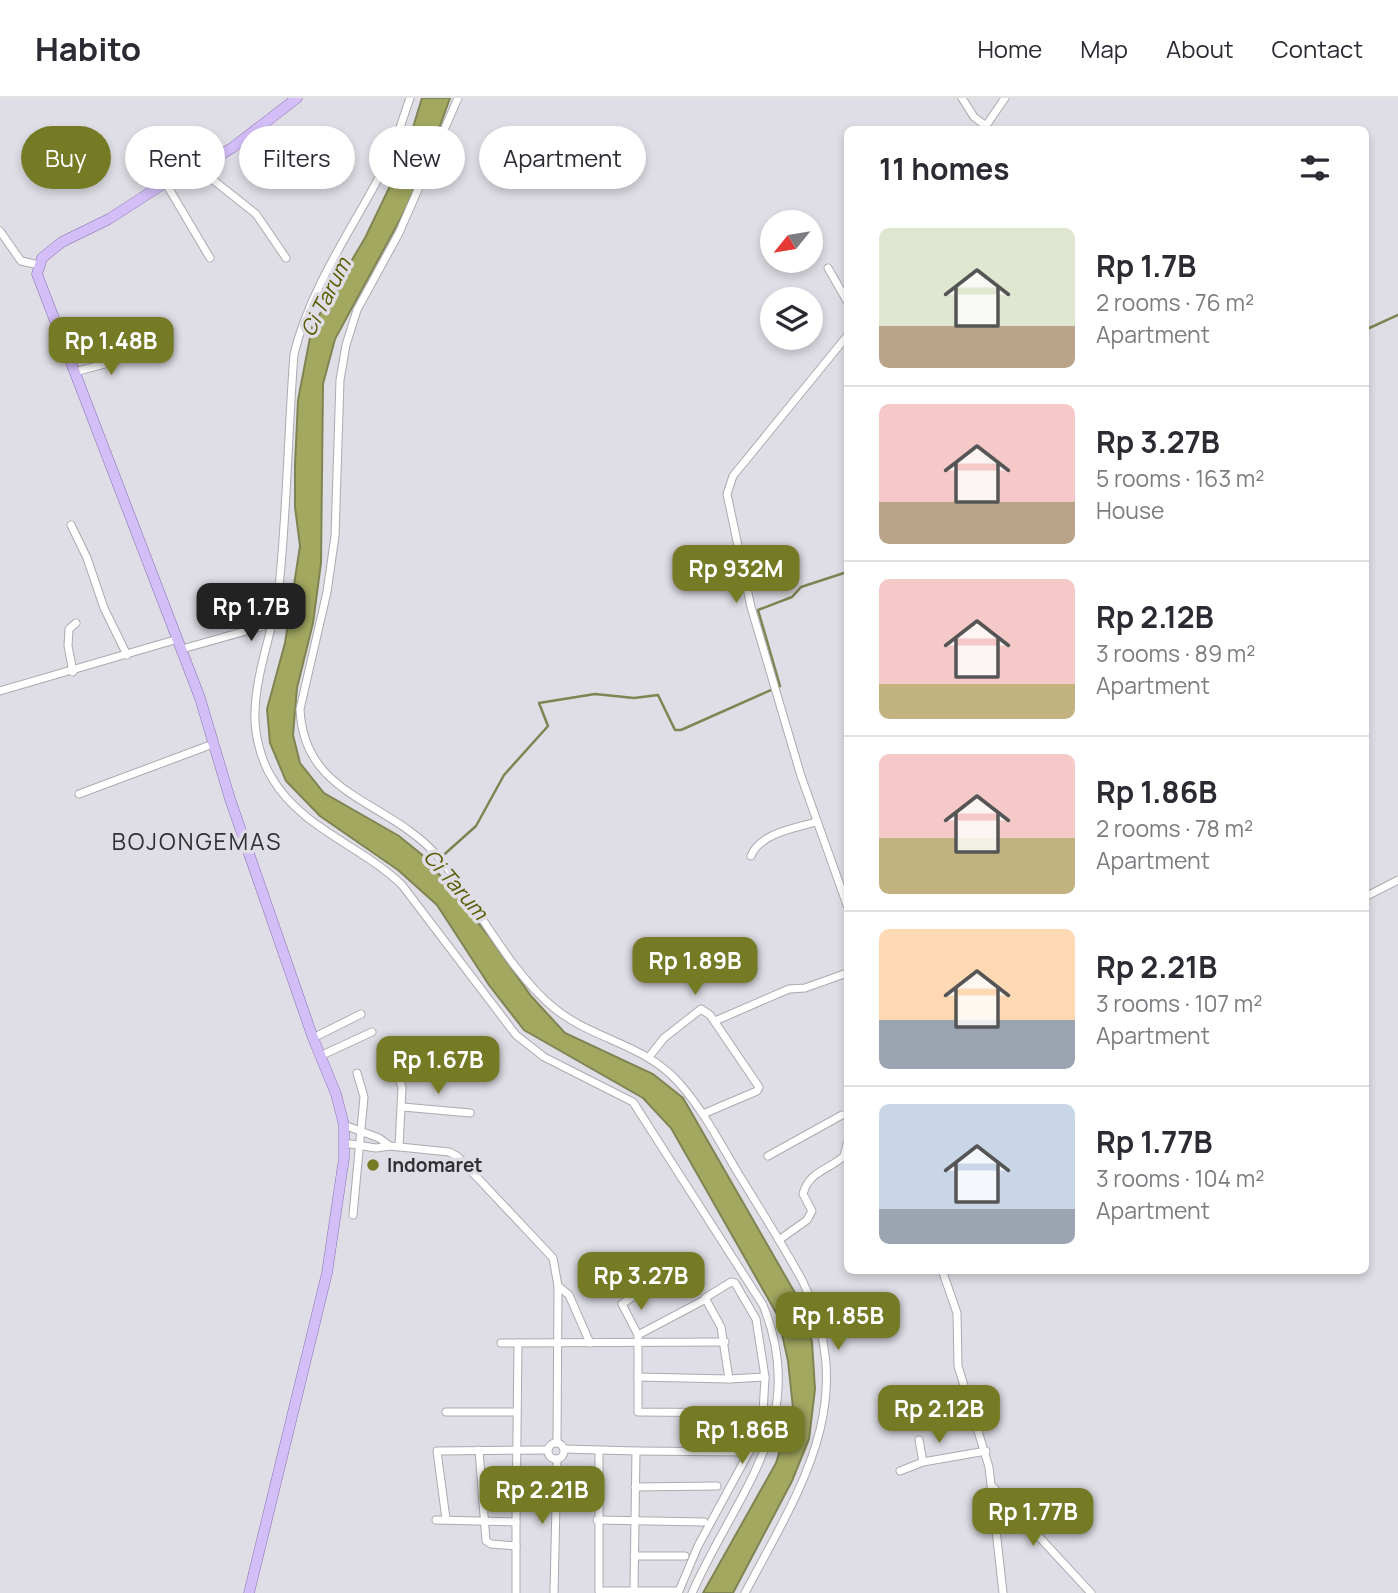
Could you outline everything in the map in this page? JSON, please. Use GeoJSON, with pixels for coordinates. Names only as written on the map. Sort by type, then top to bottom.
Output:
{"type":"FeatureCollection","features":[{"type":"Feature","properties":{"kind":"main road"},"geometry":{"type":"LineString","coordinates":[[225,152],[297,98]]}},
{"type":"Feature","properties":{"kind":"main road"},"geometry":{"type":"LineString","coordinates":[[156,189],[109,219],[62,242],[42,258],[39,265],[39,283],[180,644],[313,1038],[336,1094],[344,1125],[344,1143],[321,1298],[250,1593]]}},
{"type":"Feature","properties":{"kind":"street"},"geometry":{"type":"LineString","coordinates":[[411,98],[387,160],[316,291],[294,354],[278,590],[254,715],[265,765],[272,779],[300,812],[387,870],[402,885],[516,1035],[544,1057],[633,1102],[763,1305],[770,1322],[776,1358],[778,1403],[775,1424],[754,1474],[709,1555],[692,1593]]}},
{"type":"Feature","properties":{"kind":"street"},"geometry":{"type":"LineString","coordinates":[[458,98],[399,233],[357,310],[346,345],[340,380],[335,533],[327,592],[300,709],[301,729],[308,751],[322,772],[397,821],[441,860],[518,967],[550,1005],[575,1022],[649,1057],[680,1083],[779,1240],[814,1304],[822,1335],[828,1387],[815,1457],[745,1593]]}},
{"type":"Feature","properties":{"kind":"street"},"geometry":{"type":"LineString","coordinates":[[962,98],[982,126]]}},
{"type":"Feature","properties":{"kind":"street"},"geometry":{"type":"LineString","coordinates":[[985,126],[1005,98]]}},
{"type":"Feature","properties":{"kind":"street"},"geometry":{"type":"LineString","coordinates":[[169,189],[210,258]]}},
{"type":"Feature","properties":{"kind":"street"},"geometry":{"type":"LineString","coordinates":[[225,189],[251,209],[285,258]]}},
{"type":"Feature","properties":{"kind":"street"},"geometry":{"type":"LineString","coordinates":[[0,231],[21,261],[39,265]]}},
{"type":"Feature","properties":{"kind":"street"},"geometry":{"type":"LineString","coordinates":[[828,268],[844,295]]}},
{"type":"Feature","properties":{"kind":"street"},"geometry":{"type":"LineString","coordinates":[[844,340],[733,476],[727,494],[751,607],[816,822],[844,897]]}},
{"type":"Feature","properties":{"kind":"street"},"geometry":{"type":"LineString","coordinates":[[75,372],[108,363],[132,348]]}},
{"type":"Feature","properties":{"kind":"street"},"geometry":{"type":"LineString","coordinates":[[71,525],[87,558],[104,608],[127,655]]}},
{"type":"Feature","properties":{"kind":"street"},"geometry":{"type":"LineString","coordinates":[[73,672],[68,646],[69,629],[76,623]]}},
{"type":"Feature","properties":{"kind":"street"},"geometry":{"type":"LineString","coordinates":[[0,691],[127,655],[271,624]]}},
{"type":"Feature","properties":{"kind":"street"},"geometry":{"type":"LineString","coordinates":[[79,794],[213,744]]}},
{"type":"Feature","properties":{"kind":"street"},"geometry":{"type":"LineString","coordinates":[[751,856],[760,843],[772,836],[816,822]]}},
{"type":"Feature","properties":{"kind":"street"},"geometry":{"type":"LineString","coordinates":[[1369,895],[1398,880]]}},
{"type":"Feature","properties":{"kind":"street"},"geometry":{"type":"LineString","coordinates":[[715,1021],[789,989],[805,988],[844,974]]}},
{"type":"Feature","properties":{"kind":"street"},"geometry":{"type":"LineString","coordinates":[[649,1057],[664,1038],[702,1009],[715,1021],[759,1087],[757,1091],[705,1119]]}},
{"type":"Feature","properties":{"kind":"street"},"geometry":{"type":"LineString","coordinates":[[313,1038],[361,1014]]}},
{"type":"Feature","properties":{"kind":"street"},"geometry":{"type":"LineString","coordinates":[[320,1056],[372,1032]]}},
{"type":"Feature","properties":{"kind":"street"},"geometry":{"type":"LineString","coordinates":[[391,1055],[402,1087],[404,1107],[395,1146]]}},
{"type":"Feature","properties":{"kind":"street"},"geometry":{"type":"LineString","coordinates":[[397,1072],[425,1056]]}},
{"type":"Feature","properties":{"kind":"street"},"geometry":{"type":"LineString","coordinates":[[397,1072],[438,1073]]}},
{"type":"Feature","properties":{"kind":"street"},"geometry":{"type":"LineString","coordinates":[[353,1215],[364,1097],[357,1073]]}},
{"type":"Feature","properties":{"kind":"street"},"geometry":{"type":"LineString","coordinates":[[404,1107],[470,1112]]}},
{"type":"Feature","properties":{"kind":"street"},"geometry":{"type":"LineString","coordinates":[[768,1156],[842,1115]]}},
{"type":"Feature","properties":{"kind":"street"},"geometry":{"type":"LineString","coordinates":[[344,1125],[395,1146]]}},
{"type":"Feature","properties":{"kind":"street"},"geometry":{"type":"LineString","coordinates":[[344,1143],[449,1152],[457,1156],[548,1249],[557,1268],[562,1456],[551,1458],[547,1450]]}},
{"type":"Feature","properties":{"kind":"street"},"geometry":{"type":"LineString","coordinates":[[779,1240],[807,1220],[812,1211],[804,1195],[805,1188],[815,1174],[844,1156]]}},
{"type":"Feature","properties":{"kind":"street"},"geometry":{"type":"LineString","coordinates":[[944,1274],[955,1301],[956,1351],[986,1451],[993,1486],[1003,1593]]}},
{"type":"Feature","properties":{"kind":"street"},"geometry":{"type":"LineString","coordinates":[[599,1451],[599,1592],[680,1590],[698,1546],[749,1452],[763,1413],[765,1377],[756,1319],[735,1283],[719,1289],[638,1339]]}},
{"type":"Feature","properties":{"kind":"street"},"geometry":{"type":"LineString","coordinates":[[558,1286],[569,1295],[590,1343]]}},
{"type":"Feature","properties":{"kind":"street"},"geometry":{"type":"LineString","coordinates":[[645,1289],[622,1306],[638,1339],[637,1408],[641,1413],[763,1413]]}},
{"type":"Feature","properties":{"kind":"street"},"geometry":{"type":"LineString","coordinates":[[706,1299],[721,1327],[729,1379]]}},
{"type":"Feature","properties":{"kind":"street"},"geometry":{"type":"LineString","coordinates":[[822,1335],[867,1322]]}},
{"type":"Feature","properties":{"kind":"street"},"geometry":{"type":"LineString","coordinates":[[501,1343],[557,1344],[638,1339],[725,1342]]}},
{"type":"Feature","properties":{"kind":"street"},"geometry":{"type":"LineString","coordinates":[[516,1593],[515,1450],[518,1343]]}},
{"type":"Feature","properties":{"kind":"street"},"geometry":{"type":"LineString","coordinates":[[638,1377],[765,1377]]}},
{"type":"Feature","properties":{"kind":"street"},"geometry":{"type":"LineString","coordinates":[[909,1405],[928,1402],[936,1405],[968,1396]]}},
{"type":"Feature","properties":{"kind":"street"},"geometry":{"type":"LineString","coordinates":[[446,1412],[516,1412]]}},
{"type":"Feature","properties":{"kind":"street"},"geometry":{"type":"LineString","coordinates":[[919,1440],[923,1462]]}},
{"type":"Feature","properties":{"kind":"street"},"geometry":{"type":"LineString","coordinates":[[547,1450],[550,1445],[599,1451],[749,1452]]}},
{"type":"Feature","properties":{"kind":"street"},"geometry":{"type":"LineString","coordinates":[[479,1450],[487,1542],[516,1546]]}},
{"type":"Feature","properties":{"kind":"street"},"geometry":{"type":"LineString","coordinates":[[446,1519],[437,1451],[547,1450]]}},
{"type":"Feature","properties":{"kind":"street"},"geometry":{"type":"LineString","coordinates":[[634,1590],[636,1451]]}},
{"type":"Feature","properties":{"kind":"street"},"geometry":{"type":"LineString","coordinates":[[900,1471],[923,1462],[986,1451]]}},
{"type":"Feature","properties":{"kind":"street"},"geometry":{"type":"LineString","coordinates":[[554,1593],[556,1459]]}},
{"type":"Feature","properties":{"kind":"street"},"geometry":{"type":"LineString","coordinates":[[635,1487],[718,1486]]}},
{"type":"Feature","properties":{"kind":"street"},"geometry":{"type":"LineString","coordinates":[[993,1486],[1091,1593]]}},
{"type":"Feature","properties":{"kind":"street"},"geometry":{"type":"LineString","coordinates":[[436,1520],[516,1522]]}},
{"type":"Feature","properties":{"kind":"street"},"geometry":{"type":"LineString","coordinates":[[597,1520],[704,1522]]}},
{"type":"Feature","properties":{"kind":"street"},"geometry":{"type":"LineString","coordinates":[[634,1556],[685,1556]]}},
{"type":"Feature","properties":{"kind":"shaded area"},"geometry":{"type":"Polygon","coordinates":[[[422,98],[450,98],[440,126],[413,126],[422,98]]]}},
{"type":"Feature","properties":{"kind":"shaded area"},"geometry":{"type":"Polygon","coordinates":[[[389,189],[415,189],[335,339],[323,384],[321,563],[313,623],[297,688],[293,735],[300,763],[324,793],[399,836],[426,858],[488,935],[531,996],[565,1033],[653,1074],[683,1098],[799,1300],[812,1342],[815,1389],[809,1439],[792,1481],[733,1593],[703,1593],[776,1463],[793,1408],[788,1361],[778,1316],[671,1128],[643,1098],[524,1030],[489,985],[437,905],[398,870],[320,816],[286,781],[270,743],[267,709],[285,643],[300,546],[295,507],[298,400],[312,327],[365,238],[389,189]]]}},
{"type":"Feature","properties":{"kind":"waterway"},"geometry":{"type":"LineString","coordinates":[[1369,328],[1398,315]]}},
{"type":"Feature","properties":{"kind":"waterway","name":"Ci Tarum"},"geometry":{"type":"LineString","coordinates":[[433,871],[438,860],[476,826],[504,775],[548,726],[539,703],[595,694],[634,698],[658,695],[675,730],[681,730],[780,686],[758,610],[792,597],[801,587],[844,573]]}},
{"type":"Feature","properties":{"kind":"place","name":"Indomaret"},"geometry":{"type":"Point","coordinates":[373,1165]}},
{"type":"Feature","properties":{"kind":"district","name":"BOJONGEMAS"},"geometry":{"type":"Point","coordinates":[197,841]}}]}
